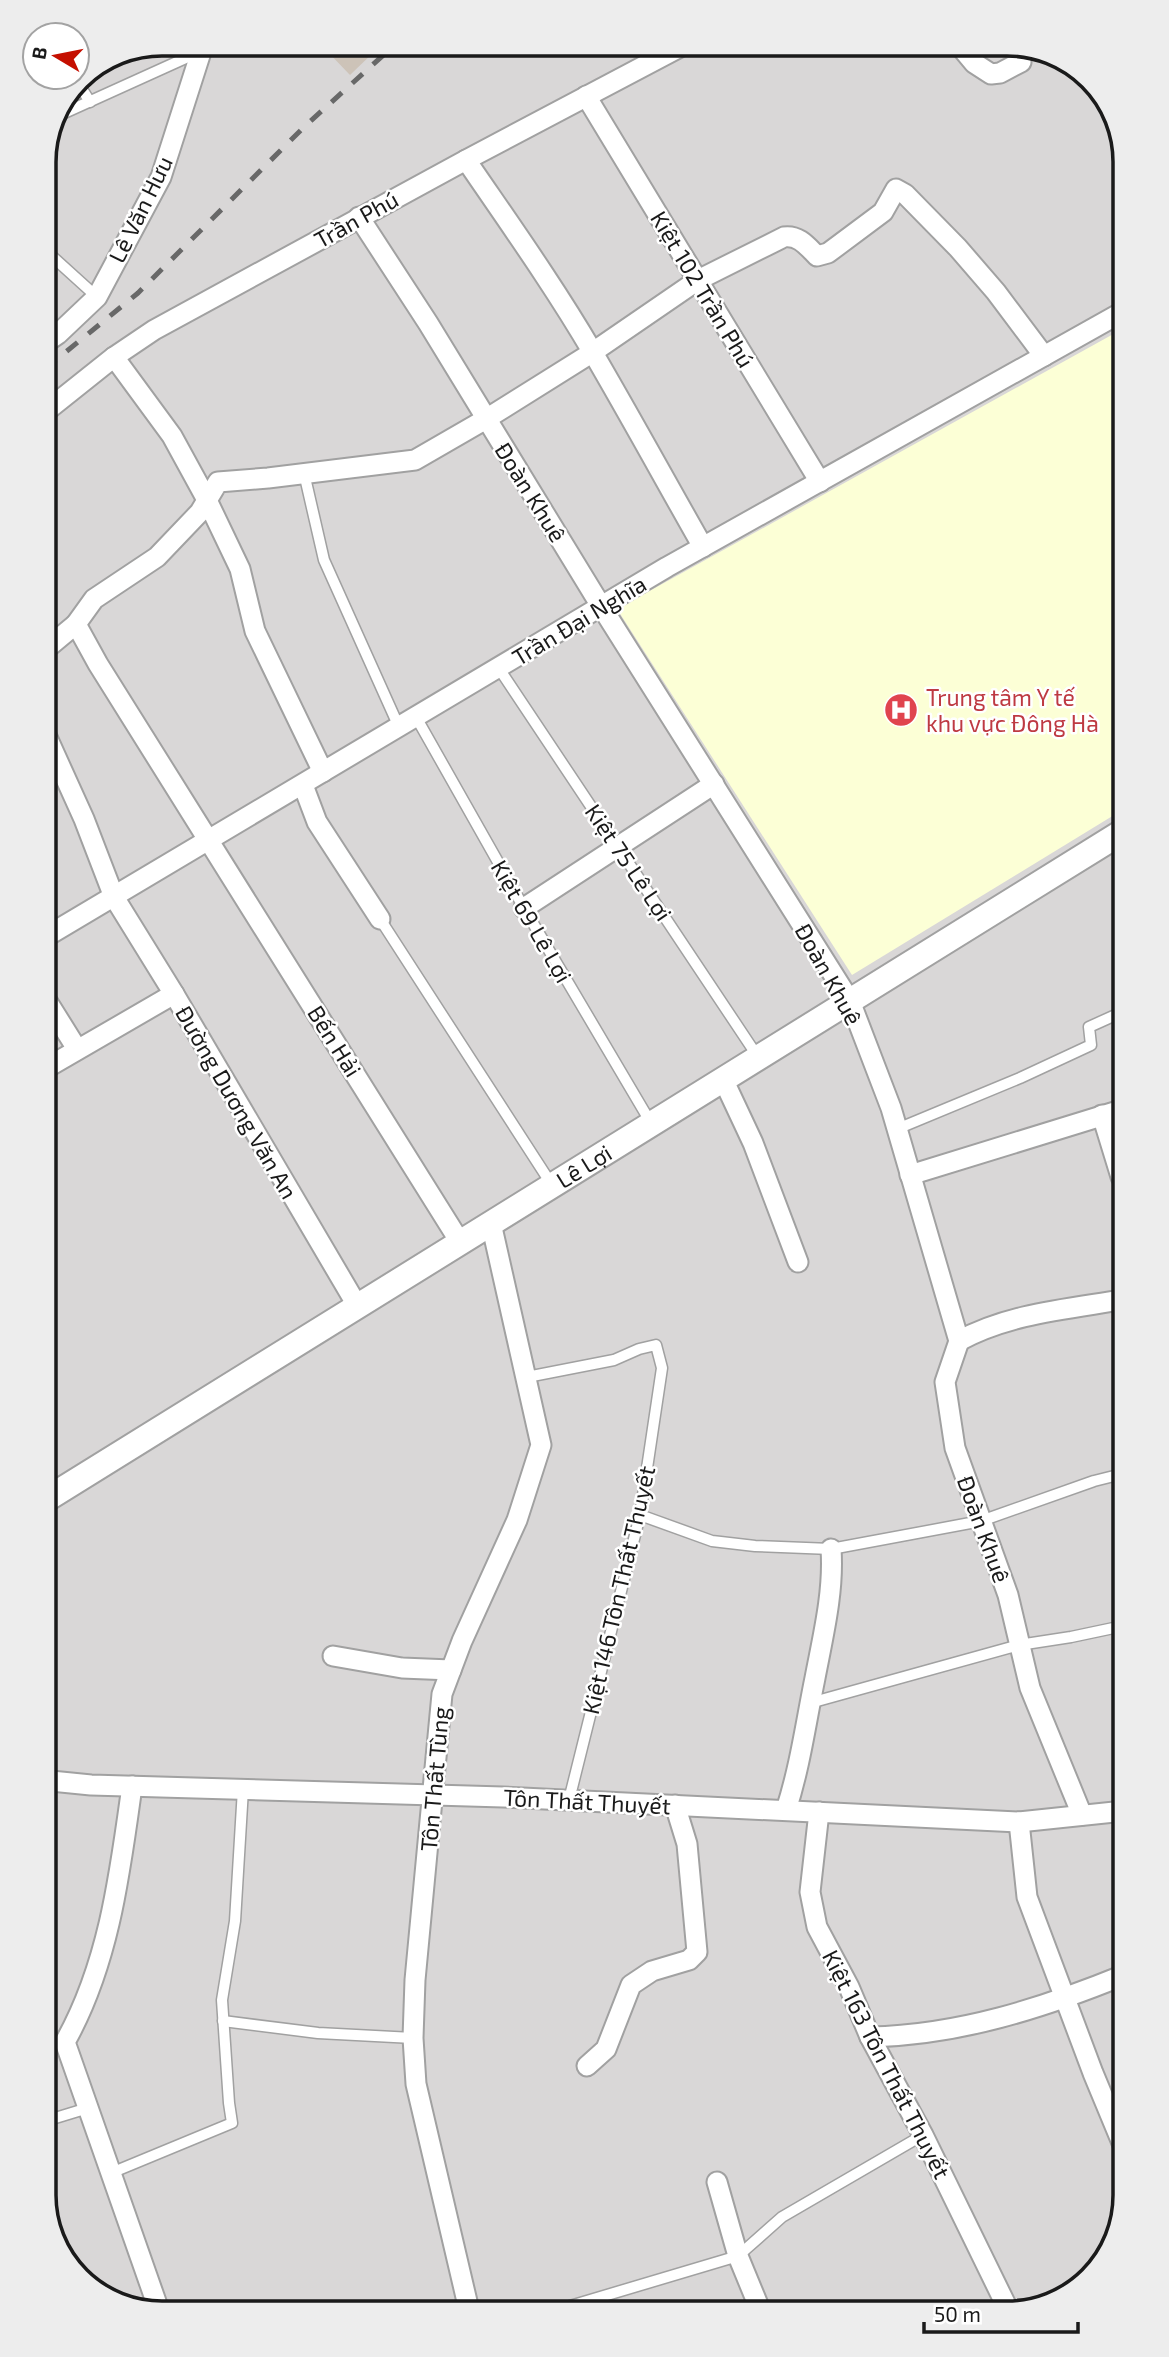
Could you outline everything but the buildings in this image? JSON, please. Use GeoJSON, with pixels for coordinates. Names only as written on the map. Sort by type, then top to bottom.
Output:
{"type":"FeatureCollection","features":[{"type":"Feature","properties":{"kind":"street","name":"Lê Văn Hưu"},"geometry":{"type":"LineString","coordinates":[[56,335],[97,297],[161,177],[199,56]]}},
{"type":"Feature","properties":{"kind":"street","name":"Trần Phú"},"geometry":{"type":"LineString","coordinates":[[56,403],[114,357],[154,330],[359,217],[663,56]]}},
{"type":"Feature","properties":{"kind":"street"},"geometry":{"type":"LineString","coordinates":[[968,56],[991,74],[1000,73],[1021,61]]}},
{"type":"Feature","properties":{"kind":"street","name":"Kiệt 102 Trần Phú"},"geometry":{"type":"LineString","coordinates":[[586,96],[820,482]]}},
{"type":"Feature","properties":{"kind":"street"},"geometry":{"type":"LineString","coordinates":[[466,160],[593,352],[703,547]]}},
{"type":"Feature","properties":{"kind":"street"},"geometry":{"type":"LineString","coordinates":[[56,641],[76,624],[94,598],[157,557],[200,512],[218,482],[415,460],[593,352],[698,280],[783,237],[799,238],[817,256],[828,253],[883,212],[896,189],[905,194],[958,248],[996,292],[1044,356]]}},
{"type":"Feature","properties":{"kind":"street","name":"Đoàn Khuê"},"geometry":{"type":"LineString","coordinates":[[359,217],[850,1001],[891,1108],[959,1341],[945,1382],[955,1448],[1008,1595],[1030,1688],[1083,1815]]}},
{"type":"Feature","properties":{"kind":"street","name":"Trần Đại Nghĩa"},"geometry":{"type":"LineString","coordinates":[[56,931],[601,606],[1113,317]]}},
{"type":"Feature","properties":{"kind":"street"},"geometry":{"type":"LineString","coordinates":[[114,357],[172,436],[207,500],[240,569],[255,631],[323,772]]}},
{"type":"Feature","properties":{"kind":"street","name":"Bến Hải"},"geometry":{"type":"LineString","coordinates":[[76,624],[98,664],[460,1242]]}},
{"type":"Feature","properties":{"kind":"street","name":"Đường Dương Văn An"},"geometry":{"type":"LineString","coordinates":[[56,757],[84,819],[114,897],[358,1307]]}},
{"type":"Feature","properties":{"kind":"street"},"geometry":{"type":"LineString","coordinates":[[524,908],[714,784]]}},
{"type":"Feature","properties":{"kind":"street"},"geometry":{"type":"LineString","coordinates":[[303,785],[317,822],[380,919]]}},
{"type":"Feature","properties":{"kind":"street","name":"Lê Lợi"},"geometry":{"type":"LineString","coordinates":[[56,1493],[1113,838]]}},
{"type":"Feature","properties":{"kind":"street"},"geometry":{"type":"LineString","coordinates":[[56,1062],[174,994]]}},
{"type":"Feature","properties":{"kind":"street"},"geometry":{"type":"LineString","coordinates":[[56,1015],[77,1049]]}},
{"type":"Feature","properties":{"kind":"street"},"geometry":{"type":"LineString","coordinates":[[723,1079],[753,1143],[798,1262]]}},
{"type":"Feature","properties":{"kind":"street"},"geometry":{"type":"LineString","coordinates":[[910,1175],[1112,1113]]}},
{"type":"Feature","properties":{"kind":"street","name":"Tôn Thất Tùng"},"geometry":{"type":"LineString","coordinates":[[467,2301],[416,2084],[413,2038],[415,1980],[442,1695],[517,1520],[541,1445],[491,1223]]}},
{"type":"Feature","properties":{"kind":"street"},"geometry":{"type":"LineString","coordinates":[[959,1341],[981,1329],[1029,1316],[1113,1301]]}},
{"type":"Feature","properties":{"kind":"street"},"geometry":{"type":"LineString","coordinates":[[786,1810],[804,1744],[827,1611],[831,1549]]}},
{"type":"Feature","properties":{"kind":"street"},"geometry":{"type":"LineString","coordinates":[[333,1656],[402,1668],[451,1670]]}},
{"type":"Feature","properties":{"kind":"street","name":"Tôn Thất Thuyết"},"geometry":{"type":"LineString","coordinates":[[56,1781],[132,1786],[433,1794],[1019,1822],[1113,1812]]}},
{"type":"Feature","properties":{"kind":"street"},"geometry":{"type":"LineString","coordinates":[[132,1786],[125,1842],[106,1938],[91,1987],[65,2042],[156,2301]]}},
{"type":"Feature","properties":{"kind":"street"},"geometry":{"type":"LineString","coordinates":[[587,2066],[606,2049],[631,1984],[652,1971],[689,1961],[697,1952],[687,1844],[675,1805]]}},
{"type":"Feature","properties":{"kind":"street","name":"Kiệt 163 Tôn Thất Thuyết"},"geometry":{"type":"LineString","coordinates":[[819,1812],[810,1892],[817,1927],[1004,2301]]}},
{"type":"Feature","properties":{"kind":"street"},"geometry":{"type":"LineString","coordinates":[[1019,1822],[1027,1897],[1113,2121]]}},
{"type":"Feature","properties":{"kind":"street"},"geometry":{"type":"LineString","coordinates":[[870,2037],[906,2036],[1017,2014],[1113,1979]]}},
{"type":"Feature","properties":{"kind":"street"},"geometry":{"type":"LineString","coordinates":[[717,2182],[738,2256],[757,2301]]}},
{"type":"Feature","properties":{"kind":"lane"},"geometry":{"type":"LineString","coordinates":[[70,111],[191,56]]}},
{"type":"Feature","properties":{"kind":"lane"},"geometry":{"type":"LineString","coordinates":[[83,91],[90,102]]}},
{"type":"Feature","properties":{"kind":"lane"},"geometry":{"type":"LineString","coordinates":[[56,260],[97,297]]}},
{"type":"Feature","properties":{"kind":"lane"},"geometry":{"type":"LineString","coordinates":[[304,473],[324,560],[399,727]]}},
{"type":"Feature","properties":{"kind":"lane","name":"Kiệt 75 Lê Lợi"},"geometry":{"type":"LineString","coordinates":[[498,667],[758,1057]]}},
{"type":"Feature","properties":{"kind":"lane","name":"Kiệt 69 Lê Lợi"},"geometry":{"type":"LineString","coordinates":[[416,717],[524,908],[652,1124]]}},
{"type":"Feature","properties":{"kind":"lane"},"geometry":{"type":"LineString","coordinates":[[380,919],[552,1185]]}},
{"type":"Feature","properties":{"kind":"lane"},"geometry":{"type":"LineString","coordinates":[[897,1129],[1091,1045],[1089,1027],[1113,1016]]}},
{"type":"Feature","properties":{"kind":"lane","name":"Kiệt 146 Tôn Thất Thuyết"},"geometry":{"type":"LineString","coordinates":[[527,1377],[614,1360],[656,1345],[662,1368],[640,1515],[569,1800]]}},
{"type":"Feature","properties":{"kind":"lane"},"geometry":{"type":"LineString","coordinates":[[640,1515],[712,1541],[755,1546],[831,1549],[981,1521],[1113,1476]]}},
{"type":"Feature","properties":{"kind":"lane"},"geometry":{"type":"LineString","coordinates":[[810,1703],[1018,1644],[1113,1628]]}},
{"type":"Feature","properties":{"kind":"lane"},"geometry":{"type":"LineString","coordinates":[[111,2173],[232,2123],[222,2000],[234,1921],[243,1789]]}},
{"type":"Feature","properties":{"kind":"lane"},"geometry":{"type":"LineString","coordinates":[[223,2021],[317,2033],[413,2038]]}},
{"type":"Feature","properties":{"kind":"lane"},"geometry":{"type":"LineString","coordinates":[[56,2118],[88,2108]]}},
{"type":"Feature","properties":{"kind":"lane"},"geometry":{"type":"LineString","coordinates":[[587,2301],[738,2256],[782,2217],[923,2135]]}},
{"type":"Feature","properties":{"kind":"shaded area"},"geometry":{"type":"Polygon","coordinates":[[[162,56],[1014,56],[1048,64],[1072,78],[1091,97],[1105,121],[1113,162],[1113,2195],[1109,2223],[1095,2254],[1072,2279],[1048,2293],[1007,2301],[155,2301],[128,2295],[97,2279],[78,2260],[64,2236],[56,2195],[56,155],[67,115],[78,97],[84,91],[91,91],[92,82],[121,64],[162,56]]]}},
{"type":"Feature","properties":{"kind":"shaded area","name":"Trung tâm Y tế khu vực Đông Hà"},"geometry":{"type":"Polygon","coordinates":[[[1113,334],[1113,816],[852,975],[617,609],[1113,334]]]}},
{"type":"Feature","properties":{"kind":"railway"},"geometry":{"type":"LineString","coordinates":[[56,360],[138,293],[304,127],[382,56]]}},
{"type":"Feature","properties":{"kind":"place","name":"Trung tâm Y tế khu vực Đông Hà"},"geometry":{"type":"Point","coordinates":[901,710]}}]}
